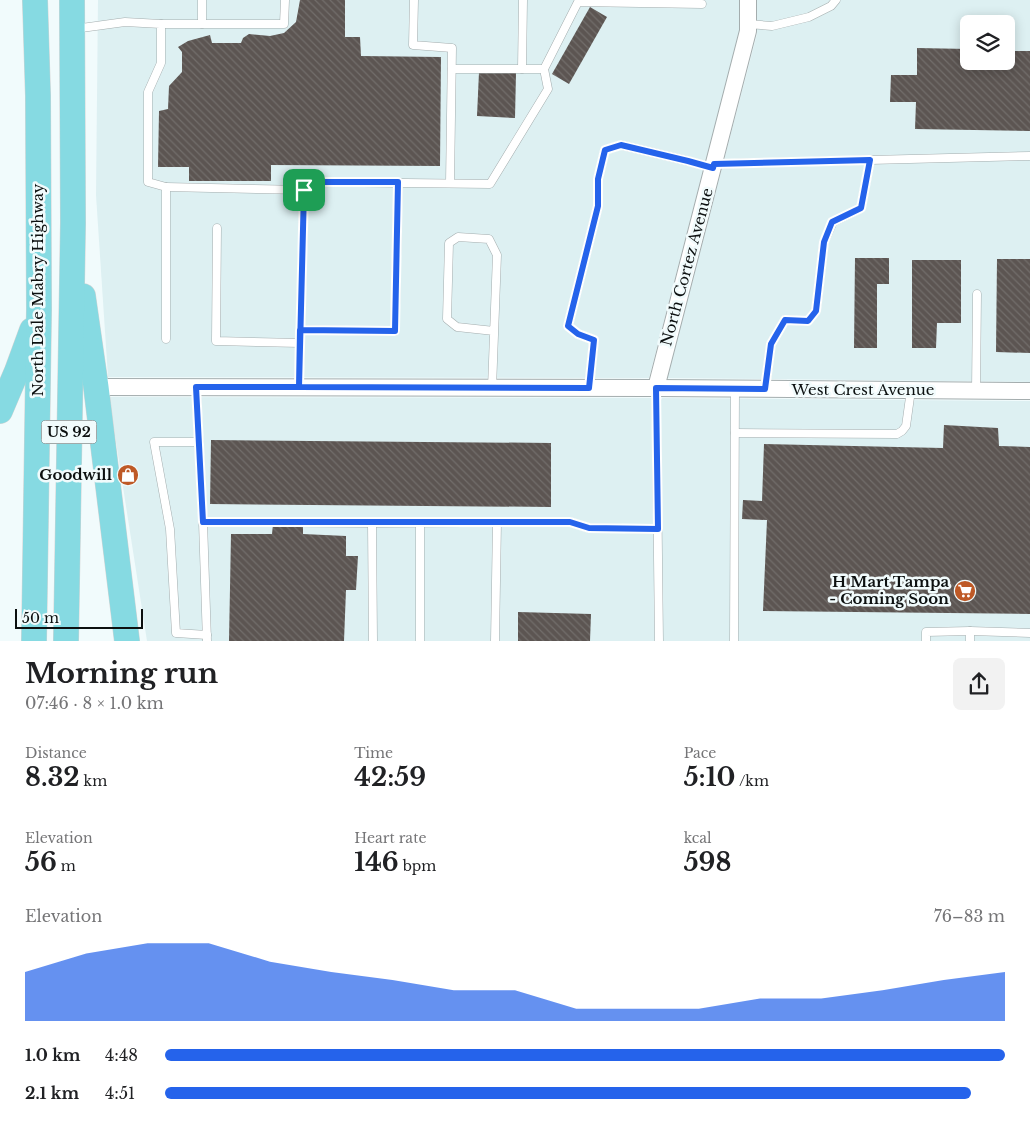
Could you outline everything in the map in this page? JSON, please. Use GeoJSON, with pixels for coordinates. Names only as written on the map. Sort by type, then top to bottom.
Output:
{"type":"FeatureCollection","features":[{"type":"Feature","properties":{"kind":"main road","name":"North Dale Mabry Highway"},"geometry":{"type":"LineString","coordinates":[[34,641],[39,309],[35,0]]}},
{"type":"Feature","properties":{"kind":"main road","name":"US 92"},"geometry":{"type":"LineString","coordinates":[[66,641],[72,223],[72,0]]}},
{"type":"Feature","properties":{"kind":"main road"},"geometry":{"type":"LineString","coordinates":[[72,223],[96,387],[127,641]]}},
{"type":"Feature","properties":{"kind":"main road"},"geometry":{"type":"LineString","coordinates":[[0,412],[39,309]]}},
{"type":"Feature","properties":{"kind":"street","name":"North Cortez Avenue"},"geometry":{"type":"LineString","coordinates":[[656,388],[748,31],[748,0]]}},
{"type":"Feature","properties":{"kind":"street","name":"West Crest Avenue"},"geometry":{"type":"LineString","coordinates":[[96,387],[1030,391]]}},
{"type":"Feature","properties":{"kind":"lane"},"geometry":{"type":"LineString","coordinates":[[202,0],[202,24]]}},
{"type":"Feature","properties":{"kind":"lane"},"geometry":{"type":"LineString","coordinates":[[72,29],[126,22],[161,24],[284,24],[285,0]]}},
{"type":"Feature","properties":{"kind":"lane"},"geometry":{"type":"LineString","coordinates":[[414,0],[413,45],[452,48],[450,183]]}},
{"type":"Feature","properties":{"kind":"lane"},"geometry":{"type":"LineString","coordinates":[[522,70],[523,0]]}},
{"type":"Feature","properties":{"kind":"lane"},"geometry":{"type":"LineString","coordinates":[[748,24],[772,26],[809,17],[831,6],[836,0]]}},
{"type":"Feature","properties":{"kind":"lane"},"geometry":{"type":"LineString","coordinates":[[161,24],[161,63],[148,92],[148,182],[166,187],[304,190],[321,182],[490,184],[548,89],[544,70],[578,1],[702,4]]}},
{"type":"Feature","properties":{"kind":"lane"},"geometry":{"type":"LineString","coordinates":[[452,69],[544,70]]}},
{"type":"Feature","properties":{"kind":"lane"},"geometry":{"type":"LineString","coordinates":[[589,388],[594,340],[578,334],[568,326],[598,206],[598,179],[605,150],[621,145],[713,166],[1030,156]]}},
{"type":"Feature","properties":{"kind":"lane"},"geometry":{"type":"LineString","coordinates":[[765,389],[771,344],[785,320],[808,321],[816,311],[824,242],[832,222],[861,208],[870,160]]}},
{"type":"Feature","properties":{"kind":"lane"},"geometry":{"type":"LineString","coordinates":[[300,330],[395,331],[398,182]]}},
{"type":"Feature","properties":{"kind":"lane"},"geometry":{"type":"LineString","coordinates":[[166,187],[166,340]]}},
{"type":"Feature","properties":{"kind":"lane"},"geometry":{"type":"LineString","coordinates":[[299,387],[304,190]]}},
{"type":"Feature","properties":{"kind":"lane"},"geometry":{"type":"LineString","coordinates":[[217,228],[216,341],[300,343]]}},
{"type":"Feature","properties":{"kind":"lane"},"geometry":{"type":"LineString","coordinates":[[492,388],[498,255],[489,239],[458,237],[449,243],[447,319],[456,327],[494,331]]}},
{"type":"Feature","properties":{"kind":"lane"},"geometry":{"type":"LineString","coordinates":[[976,391],[977,294]]}},
{"type":"Feature","properties":{"kind":"lane"},"geometry":{"type":"LineString","coordinates":[[196,387],[199,442],[203,522],[207,638],[176,633],[170,529],[154,442],[199,442]]}},
{"type":"Feature","properties":{"kind":"lane"},"geometry":{"type":"LineString","coordinates":[[652,641],[659,641],[656,388]]}},
{"type":"Feature","properties":{"kind":"lane"},"geometry":{"type":"LineString","coordinates":[[734,641],[735,389]]}},
{"type":"Feature","properties":{"kind":"lane"},"geometry":{"type":"LineString","coordinates":[[735,434],[898,434],[906,426],[911,390]]}},
{"type":"Feature","properties":{"kind":"lane"},"geometry":{"type":"LineString","coordinates":[[203,522],[570,522],[589,528],[658,529]]}},
{"type":"Feature","properties":{"kind":"lane"},"geometry":{"type":"LineString","coordinates":[[495,641],[497,522]]}},
{"type":"Feature","properties":{"kind":"lane"},"geometry":{"type":"LineString","coordinates":[[372,523],[373,641]]}},
{"type":"Feature","properties":{"kind":"lane"},"geometry":{"type":"LineString","coordinates":[[420,523],[420,641]]}},
{"type":"Feature","properties":{"kind":"lane"},"geometry":{"type":"LineString","coordinates":[[926,641],[926,632],[1030,633]]}},
{"type":"Feature","properties":{"kind":"lane"},"geometry":{"type":"LineString","coordinates":[[970,632],[970,641]]}},
{"type":"Feature","properties":{"kind":"shaded area"},"geometry":{"type":"Polygon","coordinates":[[[98,0],[740,0],[740,30],[649,378],[108,377],[96,195],[98,0]]]}},
{"type":"Feature","properties":{"kind":"shaded area"},"geometry":{"type":"Polygon","coordinates":[[[757,0],[1030,0],[1030,382],[667,378],[757,34],[757,0]]]}},
{"type":"Feature","properties":{"kind":"shaded area"},"geometry":{"type":"Polygon","coordinates":[[[109,397],[1030,401],[1030,641],[147,641],[109,397]]]}},
{"type":"Feature","properties":{"kind":"building"},"geometry":{"type":"Polygon","coordinates":[[[300,0],[345,0],[345,37],[360,37],[361,56],[441,57],[440,166],[271,165],[271,181],[189,181],[189,167],[158,167],[159,111],[168,109],[169,86],[182,72],[182,52],[178,47],[188,41],[210,35],[212,43],[241,43],[243,38],[249,34],[270,36],[284,33],[296,22],[300,0]]]}},
{"type":"Feature","properties":{"kind":"building"},"geometry":{"type":"Polygon","coordinates":[[[590,7],[607,17],[569,84],[552,74],[590,7]]]}},
{"type":"Feature","properties":{"kind":"building"},"geometry":{"type":"Polygon","coordinates":[[[917,48],[960,49],[960,70],[1015,70],[1015,51],[1030,51],[1030,131],[915,129],[916,102],[890,102],[891,75],[917,75],[917,48]]]}},
{"type":"Feature","properties":{"kind":"building"},"geometry":{"type":"Polygon","coordinates":[[[479,72],[516,73],[515,118],[477,116],[479,72]]]}},
{"type":"Feature","properties":{"kind":"building"},"geometry":{"type":"Polygon","coordinates":[[[855,258],[889,258],[889,284],[877,284],[877,348],[854,348],[855,258]]]}},
{"type":"Feature","properties":{"kind":"building"},"geometry":{"type":"Polygon","coordinates":[[[997,259],[1030,259],[1030,353],[996,352],[997,259]]]}},
{"type":"Feature","properties":{"kind":"building"},"geometry":{"type":"Polygon","coordinates":[[[912,260],[961,260],[961,323],[937,323],[936,348],[912,348],[912,260]]]}},
{"type":"Feature","properties":{"kind":"building"},"geometry":{"type":"Polygon","coordinates":[[[944,425],[998,428],[999,446],[1030,447],[1030,614],[763,611],[767,520],[742,519],[743,500],[762,501],[764,444],[943,448],[944,425]]]}},
{"type":"Feature","properties":{"kind":"building"},"geometry":{"type":"Polygon","coordinates":[[[211,440],[551,443],[551,507],[210,504],[211,440]]]}},
{"type":"Feature","properties":{"kind":"building"},"geometry":{"type":"Polygon","coordinates":[[[273,524],[303,526],[303,534],[346,536],[346,556],[358,556],[356,590],[346,590],[344,641],[229,641],[231,534],[272,534],[273,524]]]}},
{"type":"Feature","properties":{"kind":"building"},"geometry":{"type":"Polygon","coordinates":[[[518,612],[591,614],[590,641],[518,641],[518,612]]]}},
{"type":"Feature","properties":{"kind":"place","name":"Goodwill"},"geometry":{"type":"Point","coordinates":[128,475]}},
{"type":"Feature","properties":{"kind":"place","name":"H Mart Tampa - Coming Soon"},"geometry":{"type":"Point","coordinates":[965,591]}},
{"type":"Feature","properties":{"kind":"route"},"geometry":{"type":"LineString","coordinates":[[304,190],[299,387],[196,387],[203,522],[570,522],[589,528],[658,529],[656,388],[765,389],[771,344],[785,320],[808,321],[816,311],[824,242],[832,222],[861,208],[870,160],[714,164],[713,168],[621,145],[605,150],[598,179],[598,206],[568,326],[578,334],[594,340],[589,388],[299,387],[300,330],[395,331],[398,182],[321,182],[304,190]]}}]}
